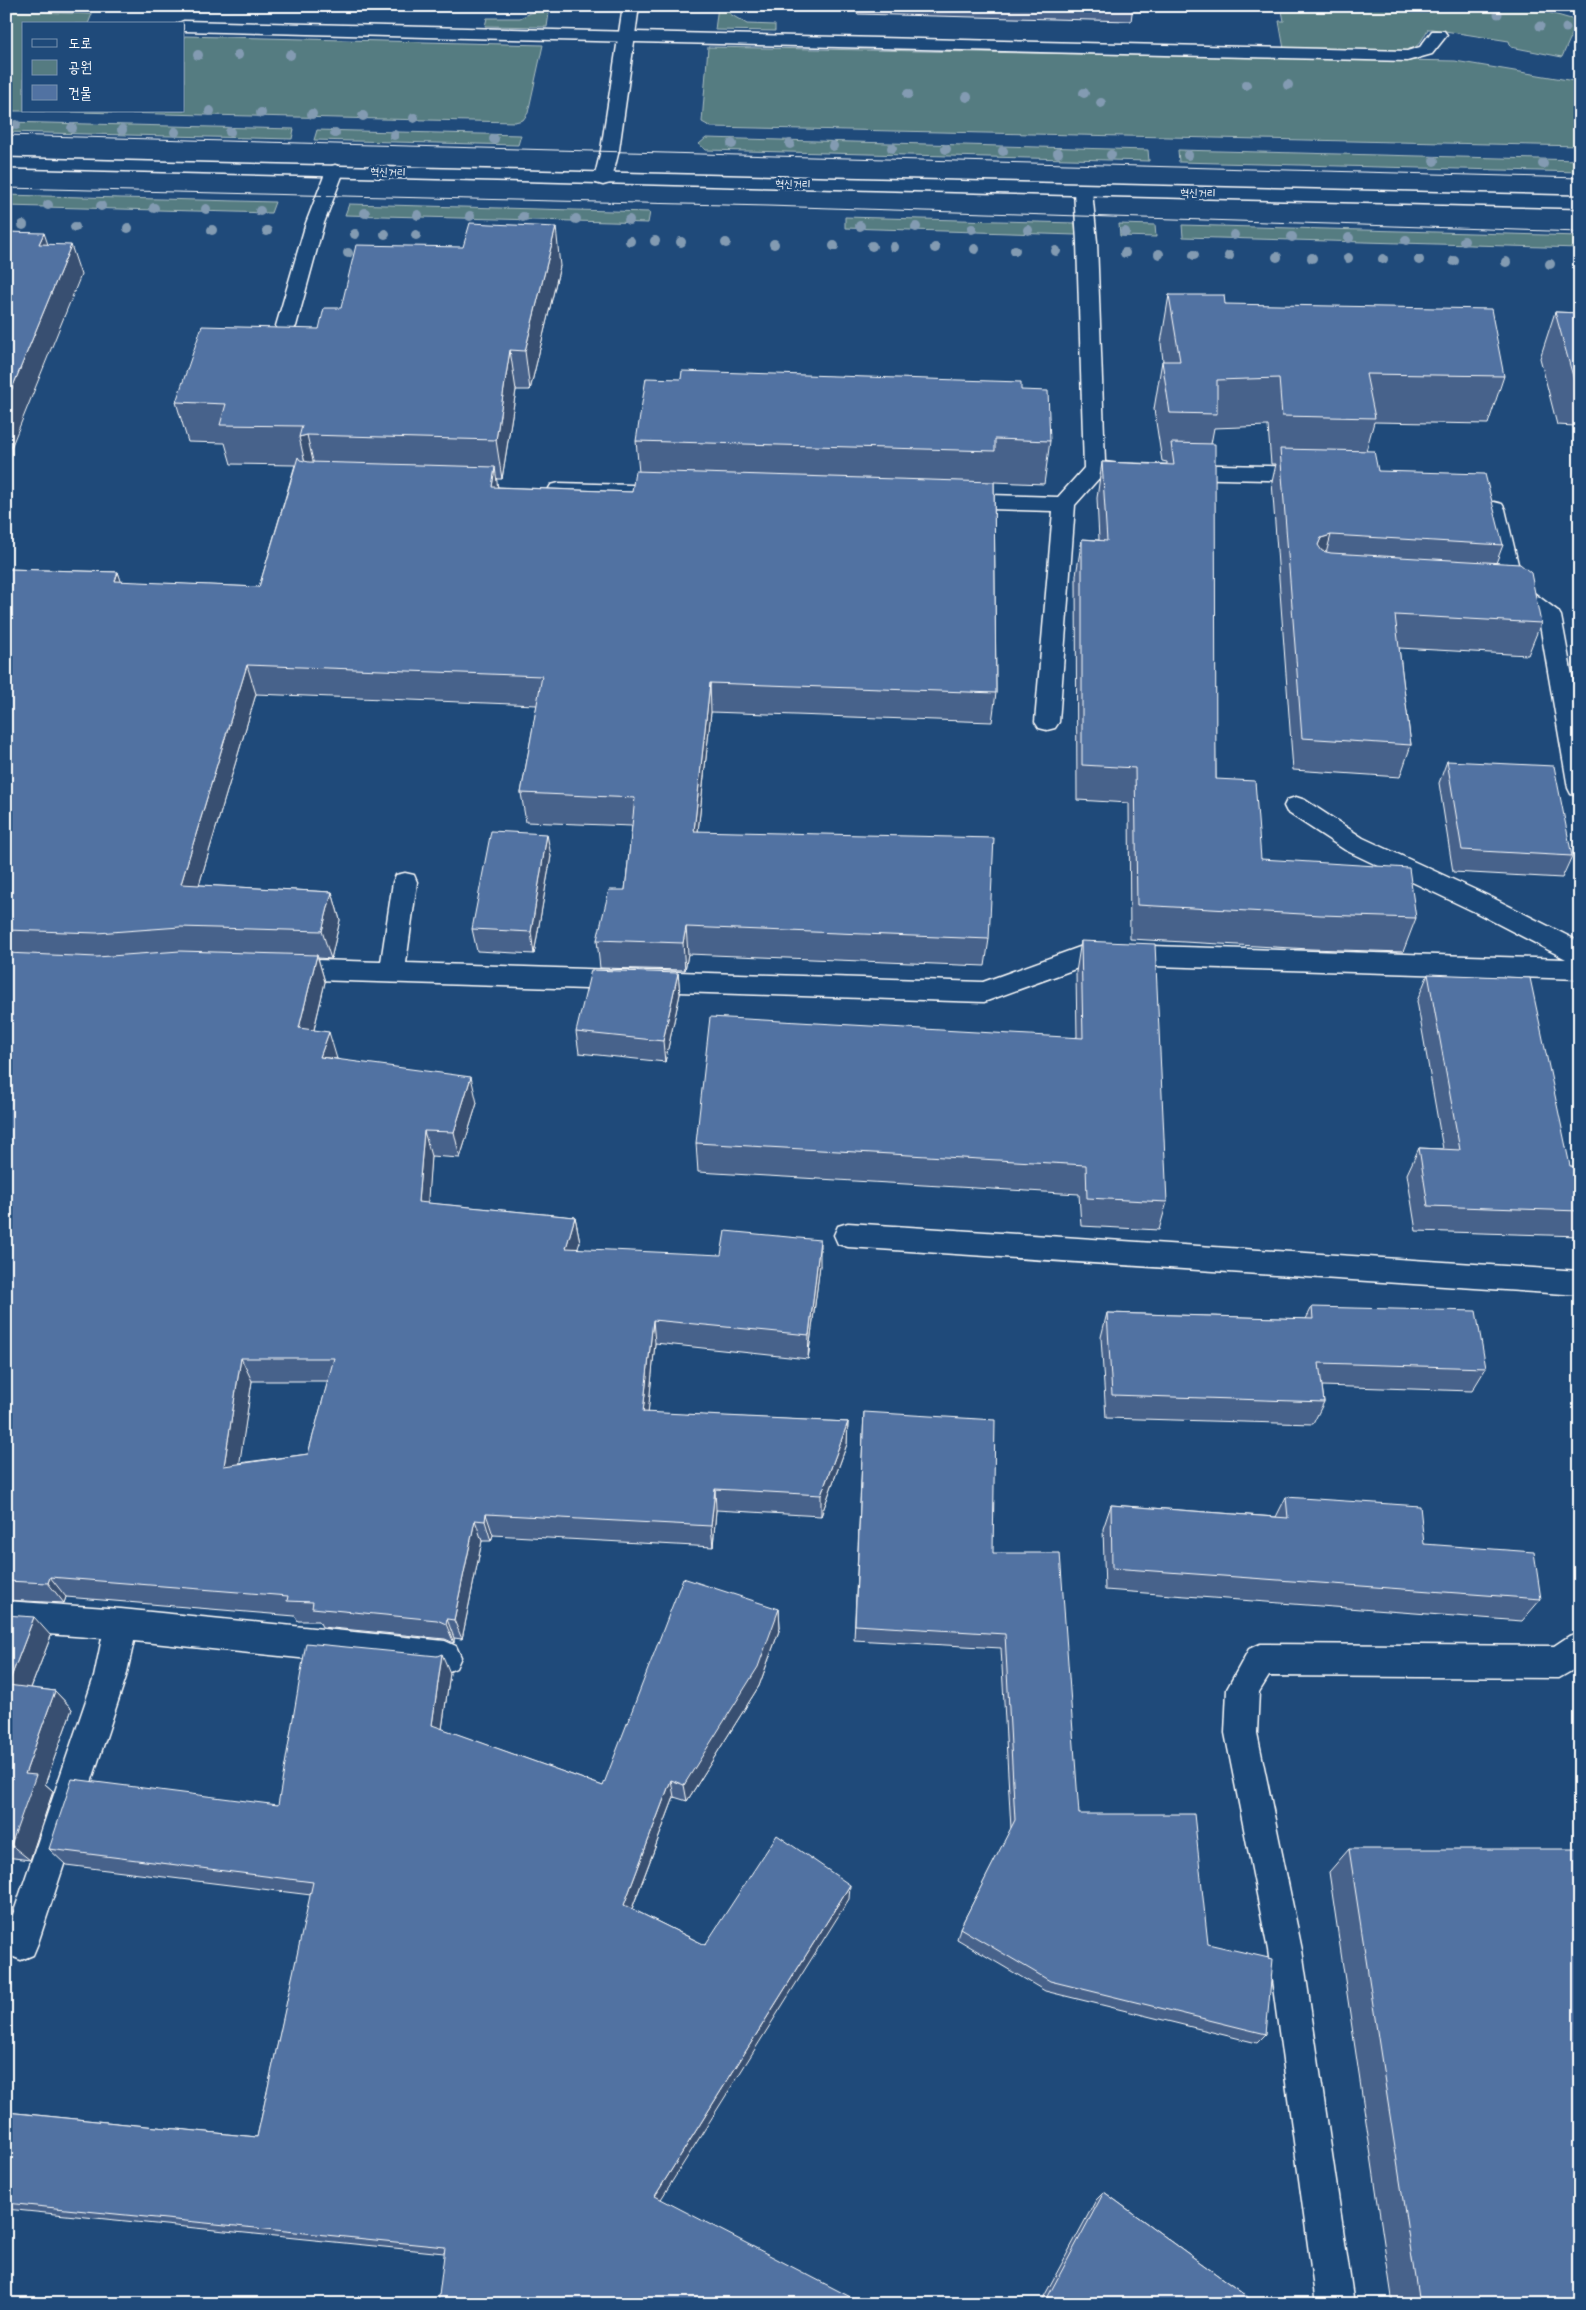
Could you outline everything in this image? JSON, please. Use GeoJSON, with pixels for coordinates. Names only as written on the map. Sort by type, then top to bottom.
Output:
{"type":"FeatureCollection","features":[{"type":"Feature","properties":{"kind":"street"},"geometry":{"type":"LineString","coordinates":[[603,179],[610,150],[631,6]]}},
{"type":"Feature","properties":{"kind":"street"},"geometry":{"type":"LineString","coordinates":[[185,26],[1407,56],[1422,54],[1430,49],[1438,35]]}},
{"type":"Feature","properties":{"kind":"street","name":"혁신거리"},"geometry":{"type":"LineString","coordinates":[[6,163],[1580,202]]}},
{"type":"Feature","properties":{"kind":"street"},"geometry":{"type":"LineString","coordinates":[[286,326],[315,223],[335,171]]}},
{"type":"Feature","properties":{"kind":"street"},"geometry":{"type":"LineString","coordinates":[[1047,722],[1064,504],[1095,469],[1087,242],[1083,191]]}},
{"type":"Feature","properties":{"kind":"street"},"geometry":{"type":"LineString","coordinates":[[1095,469],[1134,470]]}},
{"type":"Feature","properties":{"kind":"street"},"geometry":{"type":"LineString","coordinates":[[1163,471],[1330,474]]}},
{"type":"Feature","properties":{"kind":"street"},"geometry":{"type":"LineString","coordinates":[[535,489],[685,493]]}},
{"type":"Feature","properties":{"kind":"street"},"geometry":{"type":"LineString","coordinates":[[1490,492],[1513,588]]}},
{"type":"Feature","properties":{"kind":"street"},"geometry":{"type":"LineString","coordinates":[[934,500],[1064,504]]}},
{"type":"Feature","properties":{"kind":"street"},"geometry":{"type":"LineString","coordinates":[[1484,586],[1513,588],[1550,616],[1580,788]]}},
{"type":"Feature","properties":{"kind":"street"},"geometry":{"type":"LineString","coordinates":[[1296,806],[1354,844],[1484,905],[1580,954]]}},
{"type":"Feature","properties":{"kind":"street"},"geometry":{"type":"LineString","coordinates":[[392,973],[405,882]]}},
{"type":"Feature","properties":{"kind":"street"},"geometry":{"type":"LineString","coordinates":[[258,968],[984,992],[1088,954],[1580,969]]}},
{"type":"Feature","properties":{"kind":"street"},"geometry":{"type":"LineString","coordinates":[[848,1235],[1580,1283]]}},
{"type":"Feature","properties":{"kind":"street"},"geometry":{"type":"LineString","coordinates":[[6,1616],[121,1624],[445,1657]]}},
{"type":"Feature","properties":{"kind":"street"},"geometry":{"type":"LineString","coordinates":[[21,1943],[110,1677],[121,1624]]}},
{"type":"Feature","properties":{"kind":"street"},"geometry":{"type":"LineString","coordinates":[[1335,2304],[1285,1950],[1241,1733],[1242,1688],[1260,1660],[1558,1662],[1580,1647]]}},
{"type":"Feature","properties":{"kind":"green space"},"geometry":{"type":"Polygon","coordinates":[[[534,6],[550,6],[547,27],[485,26],[487,18],[520,18],[533,12],[534,6]]]}},
{"type":"Feature","properties":{"kind":"green space"},"geometry":{"type":"Polygon","coordinates":[[[718,6],[731,6],[730,14],[747,24],[775,25],[775,31],[715,30],[718,6]]]}},
{"type":"Feature","properties":{"kind":"green space"},"geometry":{"type":"Polygon","coordinates":[[[1281,6],[1526,6],[1578,21],[1562,57],[1511,47],[1509,41],[1432,29],[1428,29],[1416,47],[1404,51],[1284,49],[1279,21],[1284,21],[1281,6]]]}},
{"type":"Feature","properties":{"kind":"green space"},"geometry":{"type":"Polygon","coordinates":[[[6,11],[92,14],[89,22],[22,22],[22,111],[6,111],[6,11]]]}},
{"type":"Feature","properties":{"kind":"green space"},"geometry":{"type":"Polygon","coordinates":[[[185,36],[543,45],[528,113],[523,120],[515,122],[75,112],[185,112],[185,36]]]}},
{"type":"Feature","properties":{"kind":"green space"},"geometry":{"type":"Polygon","coordinates":[[[708,47],[1455,61],[1580,82],[1580,146],[711,127],[702,122],[708,47]]]}},
{"type":"Feature","properties":{"kind":"green space"},"geometry":{"type":"Polygon","coordinates":[[[6,122],[294,129],[292,139],[6,132],[6,122]]]}},
{"type":"Feature","properties":{"kind":"green space"},"geometry":{"type":"Polygon","coordinates":[[[317,130],[521,135],[518,145],[314,140],[317,130]]]}},
{"type":"Feature","properties":{"kind":"green space"},"geometry":{"type":"Polygon","coordinates":[[[706,138],[1148,150],[1149,161],[706,150],[699,144],[706,138]]]}},
{"type":"Feature","properties":{"kind":"green space"},"geometry":{"type":"Polygon","coordinates":[[[1178,150],[1580,160],[1580,172],[1179,162],[1178,150]]]}},
{"type":"Feature","properties":{"kind":"green space"},"geometry":{"type":"Polygon","coordinates":[[[6,195],[275,202],[271,213],[6,206],[6,195]]]}},
{"type":"Feature","properties":{"kind":"green space"},"geometry":{"type":"Polygon","coordinates":[[[349,204],[650,212],[648,223],[345,215],[349,204]]]}},
{"type":"Feature","properties":{"kind":"green space"},"geometry":{"type":"Polygon","coordinates":[[[845,217],[1075,223],[1076,235],[845,228],[845,217]]]}},
{"type":"Feature","properties":{"kind":"green space"},"geometry":{"type":"Polygon","coordinates":[[[1119,224],[1155,225],[1156,237],[1120,236],[1119,224]]]}},
{"type":"Feature","properties":{"kind":"green space"},"geometry":{"type":"Polygon","coordinates":[[[1182,225],[1580,236],[1580,248],[1183,237],[1182,225]]]}},
{"type":"Feature","properties":{"kind":"building"},"geometry":{"type":"Polygon","coordinates":[[[470,223],[556,227],[525,351],[510,350],[496,440],[307,435],[299,437],[302,426],[220,425],[226,404],[176,402],[202,326],[319,329],[324,308],[341,308],[356,245],[463,247],[470,223]]]}},
{"type":"Feature","properties":{"kind":"building"},"geometry":{"type":"Polygon","coordinates":[[[6,232],[44,233],[39,244],[71,245],[6,403],[6,232]]]}},
{"type":"Feature","properties":{"kind":"building"},"geometry":{"type":"Polygon","coordinates":[[[1169,295],[1224,295],[1225,304],[1491,309],[1504,376],[1366,374],[1375,418],[1282,416],[1279,378],[1217,380],[1217,414],[1170,413],[1162,361],[1180,361],[1169,295]]]}},
{"type":"Feature","properties":{"kind":"building"},"geometry":{"type":"Polygon","coordinates":[[[1555,312],[1580,313],[1580,380],[1574,380],[1555,312]]]}},
{"type":"Feature","properties":{"kind":"building"},"geometry":{"type":"Polygon","coordinates":[[[682,371],[1021,382],[1021,390],[1048,391],[1050,441],[995,439],[995,451],[636,441],[646,378],[681,379],[682,371]]]}},
{"type":"Feature","properties":{"kind":"building"},"geometry":{"type":"Polygon","coordinates":[[[1171,443],[1215,444],[1216,779],[1255,781],[1261,859],[1409,868],[1416,918],[1137,905],[1135,768],[1082,765],[1082,539],[1107,541],[1102,462],[1174,465],[1171,443]]]}},
{"type":"Feature","properties":{"kind":"building"},"geometry":{"type":"Polygon","coordinates":[[[1280,449],[1374,451],[1378,471],[1485,474],[1503,545],[1331,535],[1321,538],[1318,545],[1322,551],[1520,564],[1531,573],[1541,623],[1395,615],[1411,745],[1302,738],[1280,449]]]}},
{"type":"Feature","properties":{"kind":"building"},"geometry":{"type":"Polygon","coordinates":[[[298,457],[300,460],[309,462],[495,467],[492,487],[632,492],[635,471],[994,482],[996,693],[710,683],[694,831],[994,838],[989,939],[686,927],[683,943],[597,940],[609,890],[625,890],[635,798],[521,793],[542,676],[247,665],[181,884],[332,892],[322,931],[180,927],[97,933],[6,930],[6,569],[118,572],[115,581],[259,587],[298,457]]]}},
{"type":"Feature","properties":{"kind":"building"},"geometry":{"type":"Polygon","coordinates":[[[1447,761],[1554,766],[1572,856],[1462,850],[1447,761]]]}},
{"type":"Feature","properties":{"kind":"building"},"geometry":{"type":"Polygon","coordinates":[[[491,831],[547,834],[531,932],[472,929],[491,831]]]}},
{"type":"Feature","properties":{"kind":"building"},"geometry":{"type":"Polygon","coordinates":[[[1081,941],[1155,944],[1167,1202],[1087,1198],[1086,1165],[696,1143],[710,1017],[1083,1038],[1081,941]]]}},
{"type":"Feature","properties":{"kind":"building"},"geometry":{"type":"Polygon","coordinates":[[[180,951],[317,955],[299,1028],[329,1032],[320,1057],[471,1077],[454,1132],[424,1131],[418,1202],[575,1217],[566,1248],[721,1255],[725,1231],[820,1240],[809,1335],[653,1320],[643,1412],[848,1422],[821,1495],[715,1489],[711,1526],[486,1514],[485,1521],[475,1520],[454,1620],[447,1619],[446,1624],[437,1620],[312,1608],[313,1602],[287,1601],[288,1596],[50,1577],[48,1583],[6,1581],[6,953],[97,957],[180,951]],[[241,1358],[224,1466],[308,1454],[334,1358],[241,1358]]]}},
{"type":"Feature","properties":{"kind":"building"},"geometry":{"type":"Polygon","coordinates":[[[591,970],[678,973],[663,1041],[576,1032],[591,970]]]}},
{"type":"Feature","properties":{"kind":"building"},"geometry":{"type":"Polygon","coordinates":[[[1428,974],[1530,978],[1570,1166],[1580,1167],[1580,1211],[1428,1206],[1419,1148],[1460,1150],[1428,974]]]}},
{"type":"Feature","properties":{"kind":"building"},"geometry":{"type":"Polygon","coordinates":[[[1312,1307],[1476,1311],[1486,1368],[1319,1363],[1324,1402],[1112,1395],[1107,1313],[1313,1319],[1312,1307]]]}},
{"type":"Feature","properties":{"kind":"building"},"geometry":{"type":"Polygon","coordinates":[[[864,1412],[995,1420],[993,1553],[1060,1553],[1079,1814],[1194,1814],[1208,1944],[1273,1959],[1266,2034],[1050,1981],[960,1928],[1015,1820],[1005,1634],[855,1625],[864,1412]]]}},
{"type":"Feature","properties":{"kind":"building"},"geometry":{"type":"Polygon","coordinates":[[[1286,1497],[1420,1506],[1424,1544],[1534,1552],[1541,1599],[1112,1568],[1111,1505],[1288,1518],[1286,1497]]]}},
{"type":"Feature","properties":{"kind":"building"},"geometry":{"type":"Polygon","coordinates":[[[683,1578],[779,1609],[758,1667],[684,1785],[671,1780],[624,1905],[705,1945],[777,1835],[850,1885],[655,2196],[864,2304],[438,2304],[445,2247],[6,2203],[6,2112],[257,2137],[313,1882],[49,1849],[72,1779],[278,1805],[306,1643],[437,1656],[442,1654],[432,1725],[603,1786],[683,1578]]]}},
{"type":"Feature","properties":{"kind":"building"},"geometry":{"type":"Polygon","coordinates":[[[6,1615],[34,1617],[8,1685],[55,1691],[25,1774],[36,1775],[11,1845],[6,1844],[6,1615]]]}},
{"type":"Feature","properties":{"kind":"building"},"geometry":{"type":"Polygon","coordinates":[[[1349,1849],[1580,1849],[1580,2304],[1419,2304],[1349,1849]]]}},
{"type":"Feature","properties":{"kind":"building"},"geometry":{"type":"Polygon","coordinates":[[[1104,2192],[1257,2304],[1044,2304],[1104,2192]]]}},
{"type":"Feature","properties":{"kind":"tram line"},"geometry":{"type":"LineString","coordinates":[[6,135],[1580,178]]}},
{"type":"Feature","properties":{"kind":"tram line"},"geometry":{"type":"LineString","coordinates":[[6,188],[768,206],[1580,232]]}}]}
